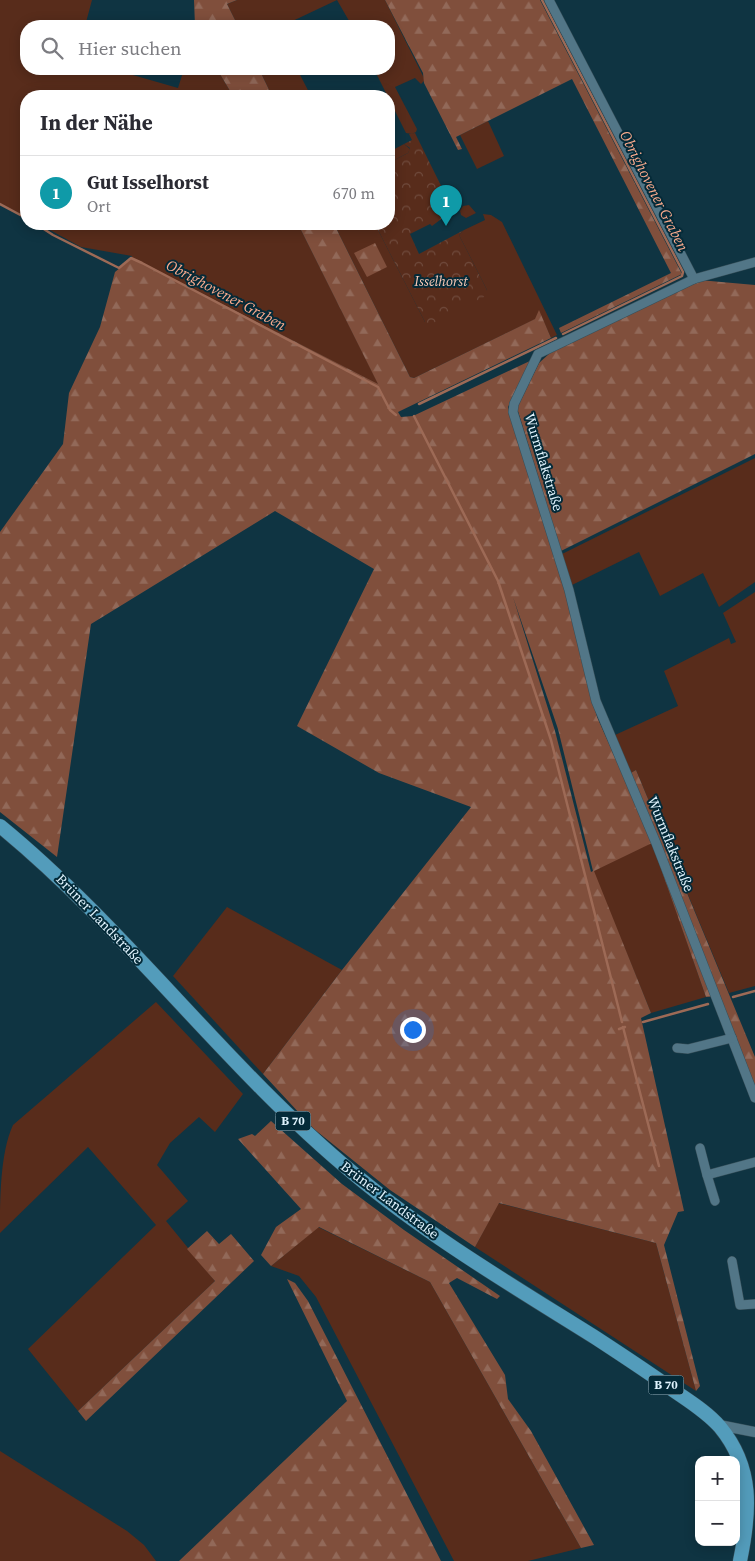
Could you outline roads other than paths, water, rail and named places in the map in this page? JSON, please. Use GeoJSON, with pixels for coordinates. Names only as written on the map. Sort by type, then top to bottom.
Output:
{"type":"FeatureCollection","features":[{"type":"Feature","properties":{"kind":"main road","name":"Brüner Landstraße"},"geometry":{"type":"LineString","coordinates":[[0,826],[35,854],[90,908],[279,1108],[355,1175],[444,1241],[632,1361],[693,1404],[718,1425],[731,1442],[752,1497],[740,1561]]}},
{"type":"Feature","properties":{"kind":"street"},"geometry":{"type":"LineString","coordinates":[[549,0],[694,279]]}},
{"type":"Feature","properties":{"kind":"street","name":"Wurmflakstraße"},"geometry":{"type":"LineString","coordinates":[[755,262],[694,279],[538,354],[514,404],[513,412],[569,590],[596,701],[656,843],[755,1098]]}},
{"type":"Feature","properties":{"kind":"street"},"geometry":{"type":"LineString","coordinates":[[678,1048],[688,1049],[732,1038]]}},
{"type":"Feature","properties":{"kind":"street"},"geometry":{"type":"LineString","coordinates":[[700,1148],[714,1201]]}},
{"type":"Feature","properties":{"kind":"street"},"geometry":{"type":"LineString","coordinates":[[708,1175],[755,1162]]}},
{"type":"Feature","properties":{"kind":"street"},"geometry":{"type":"LineString","coordinates":[[732,1261],[740,1306],[755,1304]]}},
{"type":"Feature","properties":{"kind":"street"},"geometry":{"type":"LineString","coordinates":[[718,1425],[755,1432]]}},
{"type":"Feature","properties":{"kind":"street"},"geometry":{"type":"LineString","coordinates":[[731,1442],[741,1436],[755,1432]]}},
{"type":"Feature","properties":{"kind":"waterway","name":"Obrighovener Graben"},"geometry":{"type":"LineString","coordinates":[[542,0],[683,272],[682,276],[563,334]]}},
{"type":"Feature","properties":{"kind":"waterway","name":"Obrighovener Graben"},"geometry":{"type":"LineString","coordinates":[[0,204],[20,215]]}},
{"type":"Feature","properties":{"kind":"waterway","name":"Obrighovener Graben"},"geometry":{"type":"LineString","coordinates":[[45,230],[119,268],[131,258],[142,263],[378,387],[390,410],[396,415]]}},
{"type":"Feature","properties":{"kind":"waterway","name":"Obrighovener Graben"},"geometry":{"type":"LineString","coordinates":[[419,404],[556,338]]}},
{"type":"Feature","properties":{"kind":"waterway"},"geometry":{"type":"LineString","coordinates":[[414,416],[498,581],[551,740],[622,1022]]}},
{"type":"Feature","properties":{"kind":"waterway"},"geometry":{"type":"LineString","coordinates":[[733,997],[755,991]]}},
{"type":"Feature","properties":{"kind":"waterway"},"geometry":{"type":"LineString","coordinates":[[643,1022],[708,1004]]}},
{"type":"Feature","properties":{"kind":"waterway"},"geometry":{"type":"LineString","coordinates":[[623,1027],[659,1166]]}},
{"type":"Feature","properties":{"kind":"waterway"},"geometry":{"type":"LineString","coordinates":[[619,1029],[625,1027]]}},
{"type":"Feature","properties":{"kind":"place","name":"Gut Isselhorst"},"geometry":{"type":"Point","coordinates":[446,226]}},
{"type":"Feature","properties":{"kind":"park label","name":"Isselhorst"},"geometry":{"type":"Point","coordinates":[441,281]}}]}
